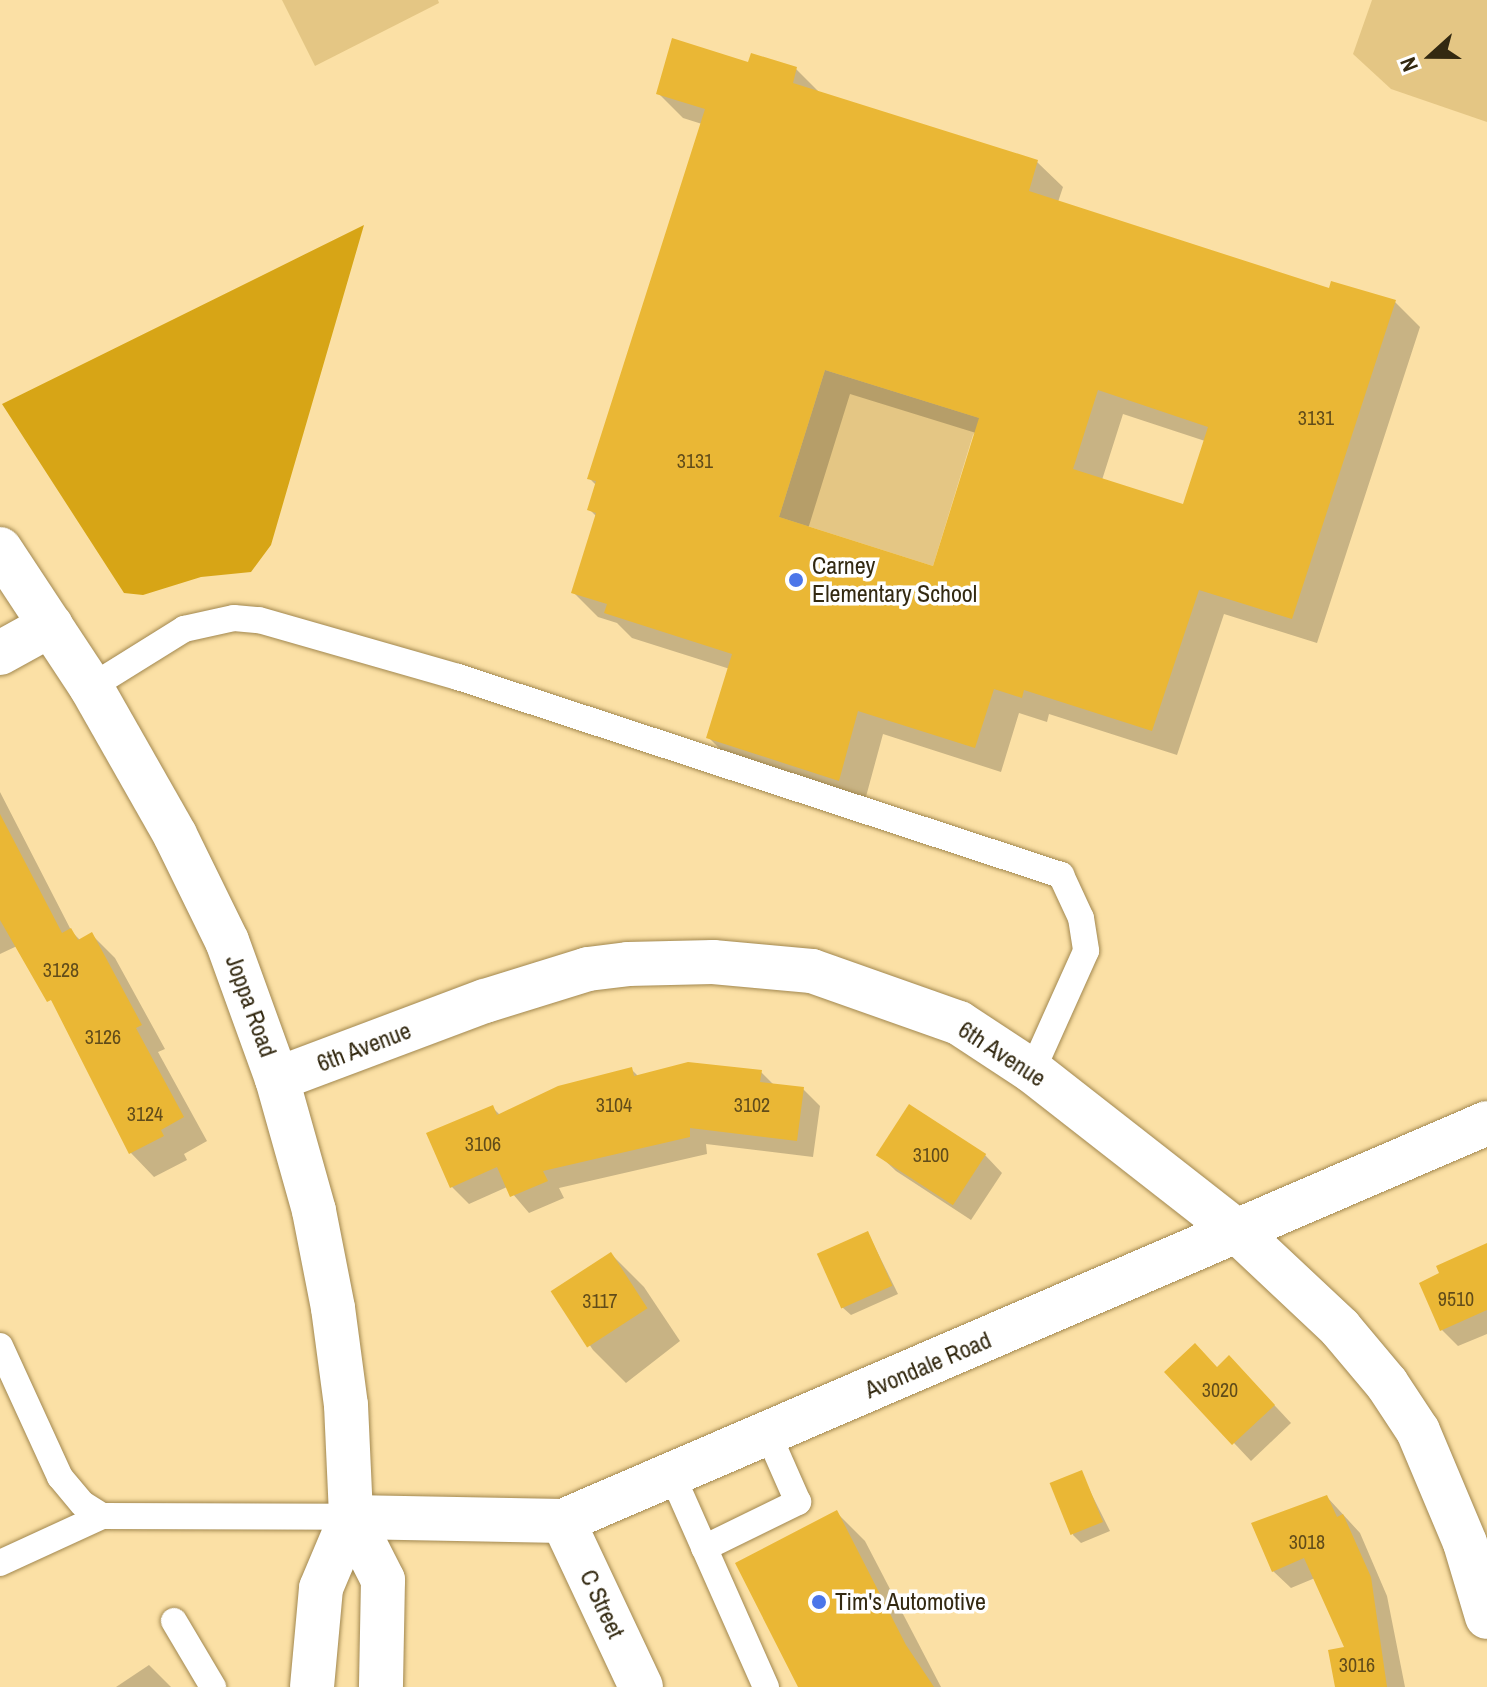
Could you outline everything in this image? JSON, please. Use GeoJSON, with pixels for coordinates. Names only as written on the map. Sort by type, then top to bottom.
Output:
{"type":"FeatureCollection","features":[{"type":"Feature","properties":{"kind":"street","name":"Joppa Road"},"geometry":{"type":"LineString","coordinates":[[0,549],[91,687],[175,835],[227,941],[277,1079],[314,1211],[333,1308],[346,1405],[351,1517],[383,1580],[381,1687]]}},
{"type":"Feature","properties":{"kind":"street"},"geometry":{"type":"LineString","coordinates":[[0,653],[51,625]]}},
{"type":"Feature","properties":{"kind":"street","name":"6th Avenue"},"geometry":{"type":"LineString","coordinates":[[277,1079],[485,1001],[588,969],[668,961],[765,964],[867,987],[959,1023],[1032,1071],[1239,1233],[1340,1328],[1410,1419],[1438,1472],[1487,1617]]}},
{"type":"Feature","properties":{"kind":"street","name":"Avondale Road"},"geometry":{"type":"LineString","coordinates":[[351,1517],[563,1521],[1239,1233],[1487,1123]]}},
{"type":"Feature","properties":{"kind":"street","name":"Joppa Road"},"geometry":{"type":"LineString","coordinates":[[312,1687],[321,1588],[351,1517]]}},
{"type":"Feature","properties":{"kind":"street","name":"C Street"},"geometry":{"type":"LineString","coordinates":[[563,1521],[641,1687]]}},
{"type":"Feature","properties":{"kind":"lane"},"geometry":{"type":"LineString","coordinates":[[91,687],[184,629],[234,618],[259,620],[458,677],[1061,875],[1081,918],[1086,951],[1032,1071]]}},
{"type":"Feature","properties":{"kind":"lane"},"geometry":{"type":"LineString","coordinates":[[0,1346],[60,1477],[83,1504],[102,1516]]}},
{"type":"Feature","properties":{"kind":"lane"},"geometry":{"type":"LineString","coordinates":[[704,1548],[798,1502],[768,1434]]}},
{"type":"Feature","properties":{"kind":"lane"},"geometry":{"type":"LineString","coordinates":[[672,1475],[766,1687]]}},
{"type":"Feature","properties":{"kind":"lane"},"geometry":{"type":"LineString","coordinates":[[0,1563],[102,1516],[351,1517]]}},
{"type":"Feature","properties":{"kind":"lane"},"geometry":{"type":"LineString","coordinates":[[174,1621],[213,1687]]}},
{"type":"Feature","properties":{"kind":"shaded area"},"geometry":{"type":"Polygon","coordinates":[[[282,0],[438,0],[439,3],[315,66],[282,0]]]}},
{"type":"Feature","properties":{"kind":"shaded area"},"geometry":{"type":"Polygon","coordinates":[[[1372,0],[1487,0],[1487,122],[1391,89],[1353,54],[1372,0]]]}},
{"type":"Feature","properties":{"kind":"shaded area"},"geometry":{"type":"Polygon","coordinates":[[[364,225],[271,545],[251,572],[201,577],[143,595],[124,593],[2,404],[364,225]]]}},
{"type":"Feature","properties":{"kind":"shaded area"},"geometry":{"type":"Polygon","coordinates":[[[825,370],[986,420],[973,435],[933,566],[779,517],[825,370]]]}},
{"type":"Feature","properties":{"kind":"building"},"geometry":{"type":"Polygon","coordinates":[[[672,38],[748,62],[751,53],[797,67],[793,83],[1038,160],[1029,191],[1329,288],[1331,281],[1396,300],[1292,619],[1199,590],[1152,731],[1024,690],[1022,698],[994,689],[975,748],[858,711],[839,781],[706,738],[732,654],[604,613],[607,604],[571,593],[596,513],[587,510],[596,481],[587,479],[705,109],[656,94],[672,38]],[[825,370],[779,517],[933,566],[979,418],[825,370]],[[1098,390],[1073,469],[1183,504],[1208,427],[1098,390]]]}},
{"type":"Feature","properties":{"kind":"building"},"geometry":{"type":"Polygon","coordinates":[[[0,814],[62,933],[71,928],[78,940],[92,932],[142,1025],[136,1028],[184,1117],[161,1130],[164,1136],[129,1154],[51,1000],[47,1002],[0,920],[0,814]]]}},
{"type":"Feature","properties":{"kind":"building"},"geometry":{"type":"Polygon","coordinates":[[[688,1062],[762,1070],[760,1082],[804,1087],[797,1141],[690,1128],[690,1137],[543,1171],[548,1181],[510,1197],[497,1167],[450,1188],[426,1133],[493,1105],[497,1115],[558,1086],[632,1067],[634,1076],[688,1062]]]}},
{"type":"Feature","properties":{"kind":"building"},"geometry":{"type":"Polygon","coordinates":[[[909,1104],[986,1154],[953,1205],[876,1155],[909,1104]]]}},
{"type":"Feature","properties":{"kind":"building"},"geometry":{"type":"Polygon","coordinates":[[[868,1231],[892,1286],[841,1309],[817,1254],[868,1231]]]}},
{"type":"Feature","properties":{"kind":"building"},"geometry":{"type":"Polygon","coordinates":[[[1487,1243],[1487,1310],[1440,1331],[1419,1283],[1439,1273],[1436,1266],[1487,1243]]]}},
{"type":"Feature","properties":{"kind":"building"},"geometry":{"type":"Polygon","coordinates":[[[611,1252],[647,1308],[587,1347],[551,1291],[611,1252]]]}},
{"type":"Feature","properties":{"kind":"building"},"geometry":{"type":"Polygon","coordinates":[[[1195,1343],[1217,1367],[1229,1355],[1275,1405],[1232,1445],[1164,1372],[1195,1343]]]}},
{"type":"Feature","properties":{"kind":"building"},"geometry":{"type":"Polygon","coordinates":[[[1082,1470],[1103,1522],[1071,1535],[1050,1483],[1082,1470]]]}},
{"type":"Feature","properties":{"kind":"building"},"geometry":{"type":"Polygon","coordinates":[[[1327,1495],[1337,1517],[1343,1514],[1371,1577],[1387,1687],[1335,1687],[1328,1650],[1344,1647],[1304,1558],[1272,1572],[1251,1523],[1327,1495]]]}},
{"type":"Feature","properties":{"kind":"building","name":"Tim's Automotive"},"geometry":{"type":"Polygon","coordinates":[[[837,1510],[906,1645],[934,1687],[798,1687],[735,1563],[837,1510]]]}},
{"type":"Feature","properties":{"kind":"place","name":"Carney Elementary School"},"geometry":{"type":"Point","coordinates":[796,580]}},
{"type":"Feature","properties":{"kind":"place","name":"Tim's Automotive"},"geometry":{"type":"Point","coordinates":[819,1602]}}]}
